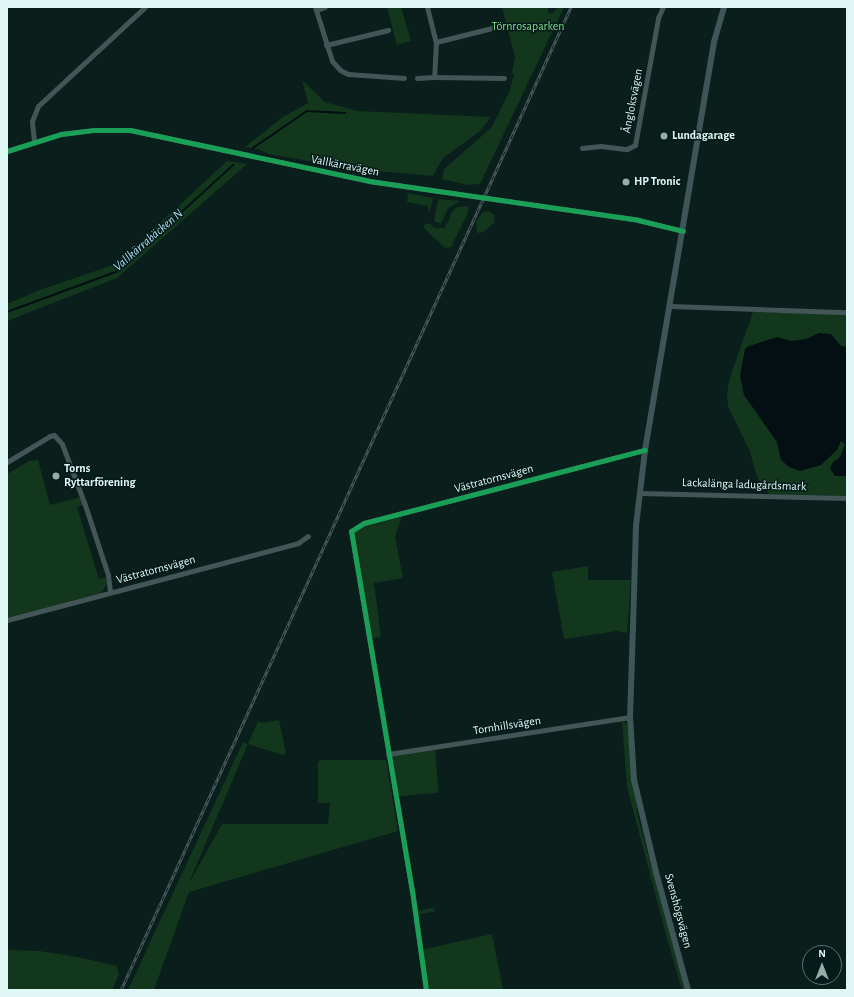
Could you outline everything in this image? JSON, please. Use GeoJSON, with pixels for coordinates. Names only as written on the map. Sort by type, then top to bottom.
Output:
{"type":"FeatureCollection","features":[{"type":"Feature","properties":{"kind":"main road","name":"Svenshögsvägen"},"geometry":{"type":"LineString","coordinates":[[688,990],[634,780],[630,717],[640,493],[645,450],[714,47],[724,7]]}},
{"type":"Feature","properties":{"kind":"street"},"geometry":{"type":"LineString","coordinates":[[34,141],[32,121],[38,106],[145,7]]}},
{"type":"Feature","properties":{"kind":"street"},"geometry":{"type":"LineString","coordinates":[[325,7],[315,8],[332,61],[348,74],[404,78]]}},
{"type":"Feature","properties":{"kind":"street"},"geometry":{"type":"LineString","coordinates":[[427,7],[436,42],[434,77]]}},
{"type":"Feature","properties":{"kind":"street","name":"Ångloksvägen"},"geometry":{"type":"LineString","coordinates":[[582,148],[601,146],[627,149],[635,145],[659,8]]}},
{"type":"Feature","properties":{"kind":"street"},"geometry":{"type":"LineString","coordinates":[[436,42],[500,26]]}},
{"type":"Feature","properties":{"kind":"street"},"geometry":{"type":"LineString","coordinates":[[326,45],[388,30]]}},
{"type":"Feature","properties":{"kind":"street"},"geometry":{"type":"LineString","coordinates":[[417,78],[504,78]]}},
{"type":"Feature","properties":{"kind":"street","name":"Vallkärravägen"},"geometry":{"type":"LineString","coordinates":[[7,150],[60,134],[95,130],[144,132],[369,181],[638,220],[683,231]]}},
{"type":"Feature","properties":{"kind":"street"},"geometry":{"type":"LineString","coordinates":[[670,306],[847,312]]}},
{"type":"Feature","properties":{"kind":"street"},"geometry":{"type":"LineString","coordinates":[[7,462],[54,435],[68,456],[108,575],[110,592]]}},
{"type":"Feature","properties":{"kind":"street","name":"Västratornsvägen"},"geometry":{"type":"LineString","coordinates":[[388,754],[351,531],[364,523],[645,450]]}},
{"type":"Feature","properties":{"kind":"street","name":"Lackalänga ladugårdsmark"},"geometry":{"type":"LineString","coordinates":[[640,493],[847,498]]}},
{"type":"Feature","properties":{"kind":"street","name":"Västratornsvägen"},"geometry":{"type":"LineString","coordinates":[[7,620],[298,543],[308,536]]}},
{"type":"Feature","properties":{"kind":"street","name":"Tornhillsvägen"},"geometry":{"type":"LineString","coordinates":[[388,754],[630,717]]}},
{"type":"Feature","properties":{"kind":"street"},"geometry":{"type":"LineString","coordinates":[[388,754],[426,990]]}},
{"type":"Feature","properties":{"kind":"green space"},"geometry":{"type":"Polygon","coordinates":[[[387,7],[401,7],[411,41],[397,45],[387,7]]]}},
{"type":"Feature","properties":{"kind":"green space","name":"Törnrosaparken"},"geometry":{"type":"Polygon","coordinates":[[[502,7],[549,7],[547,12],[552,14],[558,7],[564,7],[480,184],[467,185],[442,179],[444,169],[492,127],[509,92],[514,75],[512,73],[515,57],[502,7]]]}},
{"type":"Feature","properties":{"kind":"green space"},"geometry":{"type":"Polygon","coordinates":[[[302,80],[325,102],[357,111],[491,117],[480,131],[443,158],[433,176],[356,169],[268,154],[258,149],[245,147],[283,117],[308,103],[302,80]]]}},
{"type":"Feature","properties":{"kind":"green space"},"geometry":{"type":"Polygon","coordinates":[[[227,161],[247,164],[117,278],[7,321],[7,304],[37,291],[116,264],[227,161]]]}},
{"type":"Feature","properties":{"kind":"green space"},"geometry":{"type":"Polygon","coordinates":[[[408,193],[433,198],[429,214],[428,206],[407,202],[408,193]]]}},
{"type":"Feature","properties":{"kind":"green space"},"geometry":{"type":"Polygon","coordinates":[[[438,199],[460,201],[448,208],[441,224],[434,221],[438,199]]]}},
{"type":"Feature","properties":{"kind":"green space"},"geometry":{"type":"Polygon","coordinates":[[[468,206],[468,213],[451,247],[445,248],[424,228],[424,225],[430,223],[434,228],[445,228],[452,212],[457,207],[468,206]]]}},
{"type":"Feature","properties":{"kind":"green space"},"geometry":{"type":"Polygon","coordinates":[[[489,211],[494,215],[494,223],[483,232],[477,233],[476,222],[482,213],[489,211]]]}},
{"type":"Feature","properties":{"kind":"green space"},"geometry":{"type":"Polygon","coordinates":[[[753,312],[847,314],[847,496],[769,494],[757,477],[750,452],[728,406],[727,393],[730,377],[753,312]]]}},
{"type":"Feature","properties":{"kind":"green space"},"geometry":{"type":"Polygon","coordinates":[[[38,460],[50,505],[81,497],[83,505],[77,507],[99,579],[106,577],[107,584],[101,593],[7,618],[7,474],[29,461],[38,460]]]}},
{"type":"Feature","properties":{"kind":"green space"},"geometry":{"type":"Polygon","coordinates":[[[402,517],[395,537],[403,578],[374,583],[381,637],[371,639],[353,533],[356,529],[402,517]]]}},
{"type":"Feature","properties":{"kind":"green space"},"geometry":{"type":"Polygon","coordinates":[[[588,566],[588,580],[631,580],[627,633],[617,631],[564,639],[552,572],[588,566]]]}},
{"type":"Feature","properties":{"kind":"green space"},"geometry":{"type":"Polygon","coordinates":[[[279,720],[286,753],[283,755],[248,744],[258,721],[262,723],[279,720]]]}},
{"type":"Feature","properties":{"kind":"green space"},"geometry":{"type":"Polygon","coordinates":[[[622,720],[627,725],[638,817],[685,990],[682,990],[668,942],[627,787],[622,720]]]}},
{"type":"Feature","properties":{"kind":"green space"},"geometry":{"type":"Polygon","coordinates":[[[243,742],[248,744],[188,885],[222,824],[328,824],[330,803],[318,803],[318,762],[320,760],[386,760],[398,831],[189,892],[154,990],[128,990],[243,742]]]}},
{"type":"Feature","properties":{"kind":"green space"},"geometry":{"type":"Polygon","coordinates":[[[435,750],[439,793],[394,797],[390,754],[435,750]]]}},
{"type":"Feature","properties":{"kind":"green space"},"geometry":{"type":"Polygon","coordinates":[[[417,907],[418,911],[432,908],[436,911],[417,915],[417,907]]]}},
{"type":"Feature","properties":{"kind":"green space"},"geometry":{"type":"Polygon","coordinates":[[[492,934],[503,990],[427,990],[421,950],[492,934]]]}},
{"type":"Feature","properties":{"kind":"green space"},"geometry":{"type":"Polygon","coordinates":[[[7,950],[39,951],[77,957],[117,966],[119,974],[112,990],[7,990],[7,950]]]}},
{"type":"Feature","properties":{"kind":"shaded area"},"geometry":{"type":"Polygon","coordinates":[[[819,333],[831,334],[841,346],[847,347],[847,476],[835,476],[830,468],[833,462],[840,457],[845,444],[841,441],[837,450],[821,465],[800,471],[789,467],[781,460],[777,442],[744,395],[740,376],[745,349],[749,346],[777,337],[791,341],[806,339],[819,333]]]}},
{"type":"Feature","properties":{"kind":"waterway","name":"Vallkärrabäcken N"},"geometry":{"type":"LineString","coordinates":[[253,148],[307,111],[345,113]]}},
{"type":"Feature","properties":{"kind":"waterway","name":"Vallkärrabäcken N"},"geometry":{"type":"LineString","coordinates":[[7,312],[116,272],[233,165]]}},
{"type":"Feature","properties":{"kind":"railway"},"geometry":{"type":"LineString","coordinates":[[121,990],[571,7]]}},
{"type":"Feature","properties":{"kind":"cycle path"},"geometry":{"type":"LineString","coordinates":[[7,151],[61,134],[95,130],[130,130],[369,181],[638,220],[683,231]]}},
{"type":"Feature","properties":{"kind":"cycle path"},"geometry":{"type":"LineString","coordinates":[[426,990],[412,891],[351,531],[364,523],[645,450]]}},
{"type":"Feature","properties":{"kind":"place","name":"Lundagarage"},"geometry":{"type":"Point","coordinates":[664,136]}},
{"type":"Feature","properties":{"kind":"place","name":"HP Tronic"},"geometry":{"type":"Point","coordinates":[626,182]}},
{"type":"Feature","properties":{"kind":"place","name":"Torns Ryttarförening"},"geometry":{"type":"Point","coordinates":[56,476]}}]}
